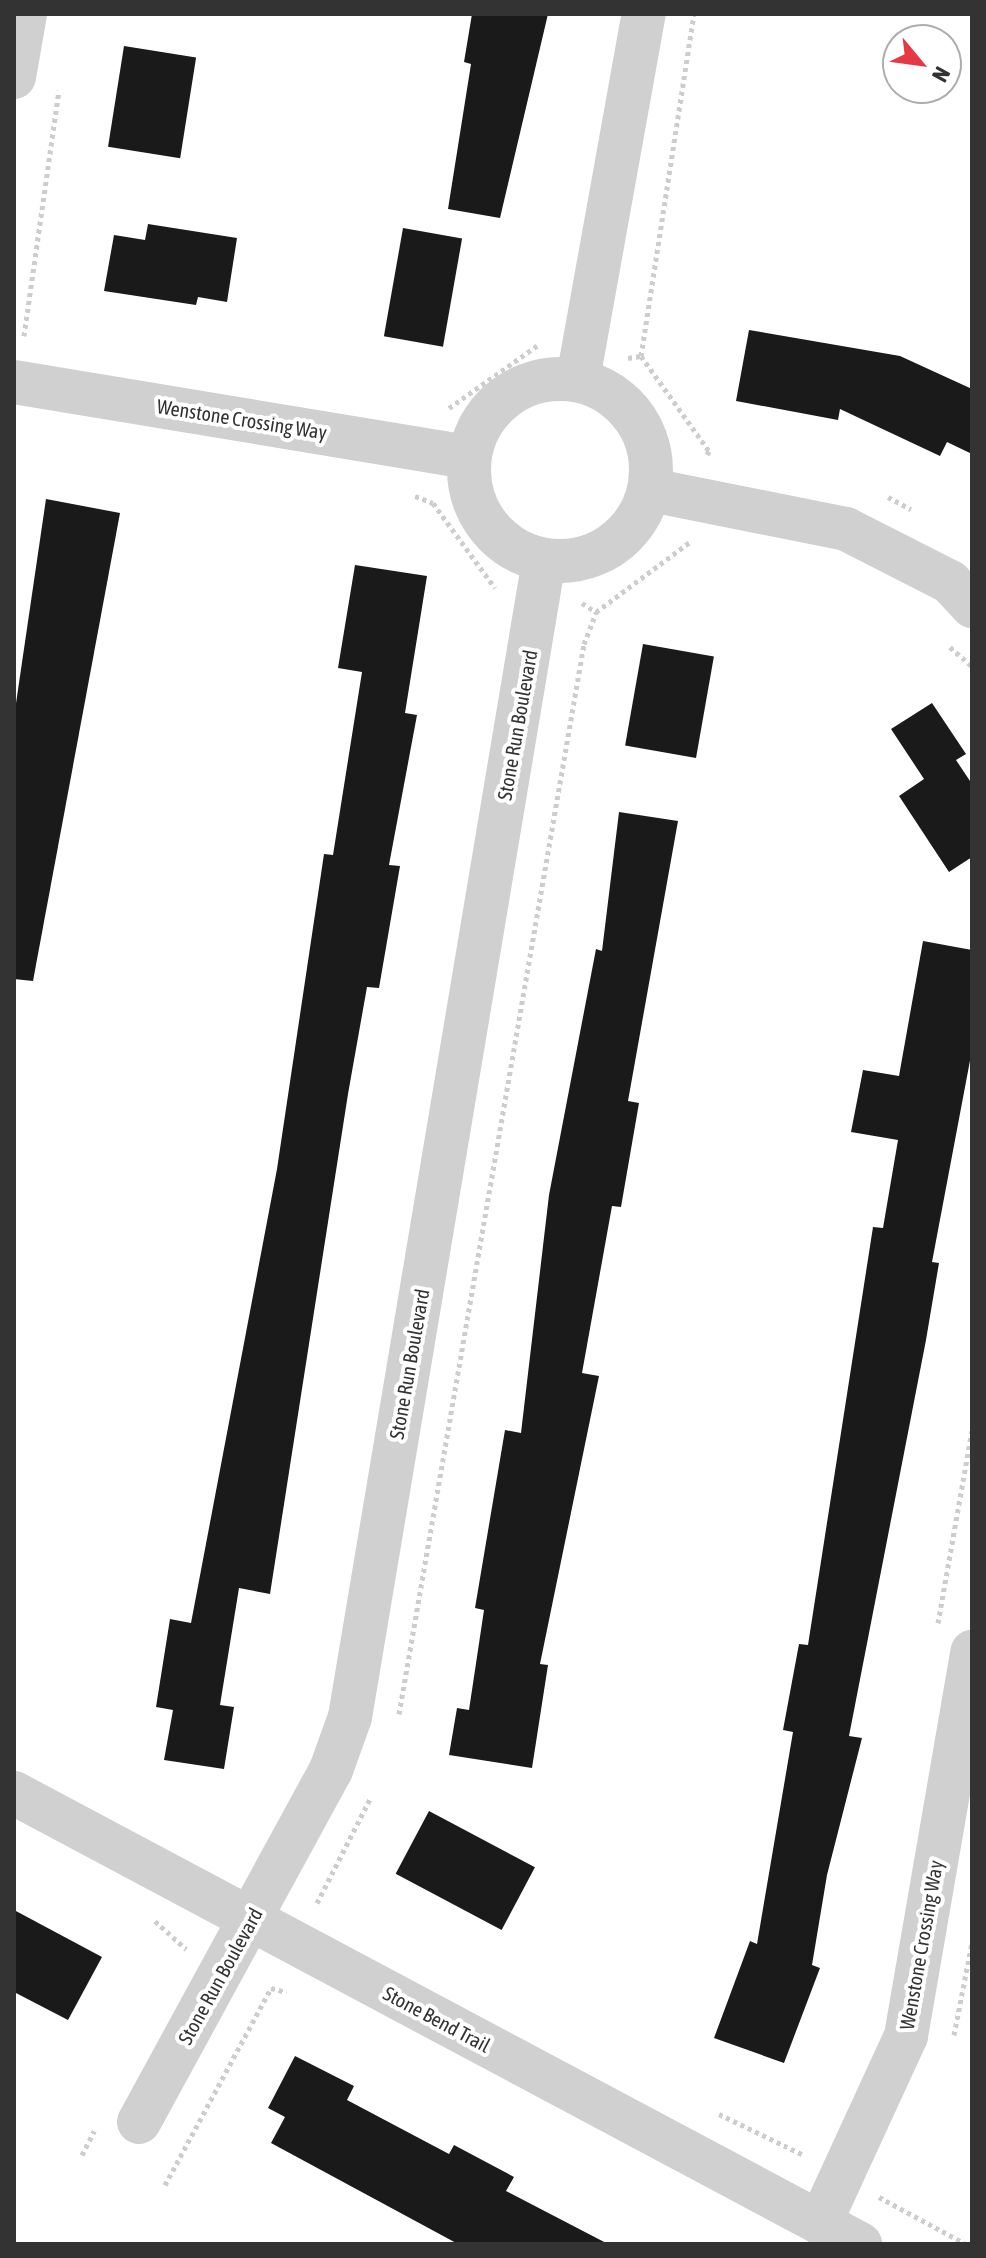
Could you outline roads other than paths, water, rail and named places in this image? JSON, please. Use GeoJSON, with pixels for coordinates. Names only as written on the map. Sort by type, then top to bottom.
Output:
{"type":"FeatureCollection","features":[{"type":"Feature","properties":{"kind":"street"},"geometry":{"type":"LineString","coordinates":[[14,77],[25,14]]}},
{"type":"Feature","properties":{"kind":"street"},"geometry":{"type":"LineString","coordinates":[[578,379],[644,14]]}},
{"type":"Feature","properties":{"kind":"street"},"geometry":{"type":"LineString","coordinates":[[578,379],[628,407],[652,460],[651,490],[640,515],[599,553],[544,560],[517,551],[487,523],[470,485],[462,439],[478,429],[520,387],[578,379]]}},
{"type":"Feature","properties":{"kind":"street","name":"Wenstone Crossing Way"},"geometry":{"type":"LineString","coordinates":[[14,382],[462,439]]}},
{"type":"Feature","properties":{"kind":"street"},"geometry":{"type":"LineString","coordinates":[[651,490],[846,529],[950,582],[972,606]]}},
{"type":"Feature","properties":{"kind":"street","name":"Stone Run Boulevard"},"geometry":{"type":"LineString","coordinates":[[121,2118],[251,1920],[331,1770],[350,1717],[544,560]]}},
{"type":"Feature","properties":{"kind":"street","name":"Wenstone Crossing Way"},"geometry":{"type":"LineString","coordinates":[[820,2223],[824,2166],[906,2036],[972,1652]]}},
{"type":"Feature","properties":{"kind":"street","name":"Stone Bend Trail"},"geometry":{"type":"LineString","coordinates":[[14,1793],[860,2244]]}}]}
